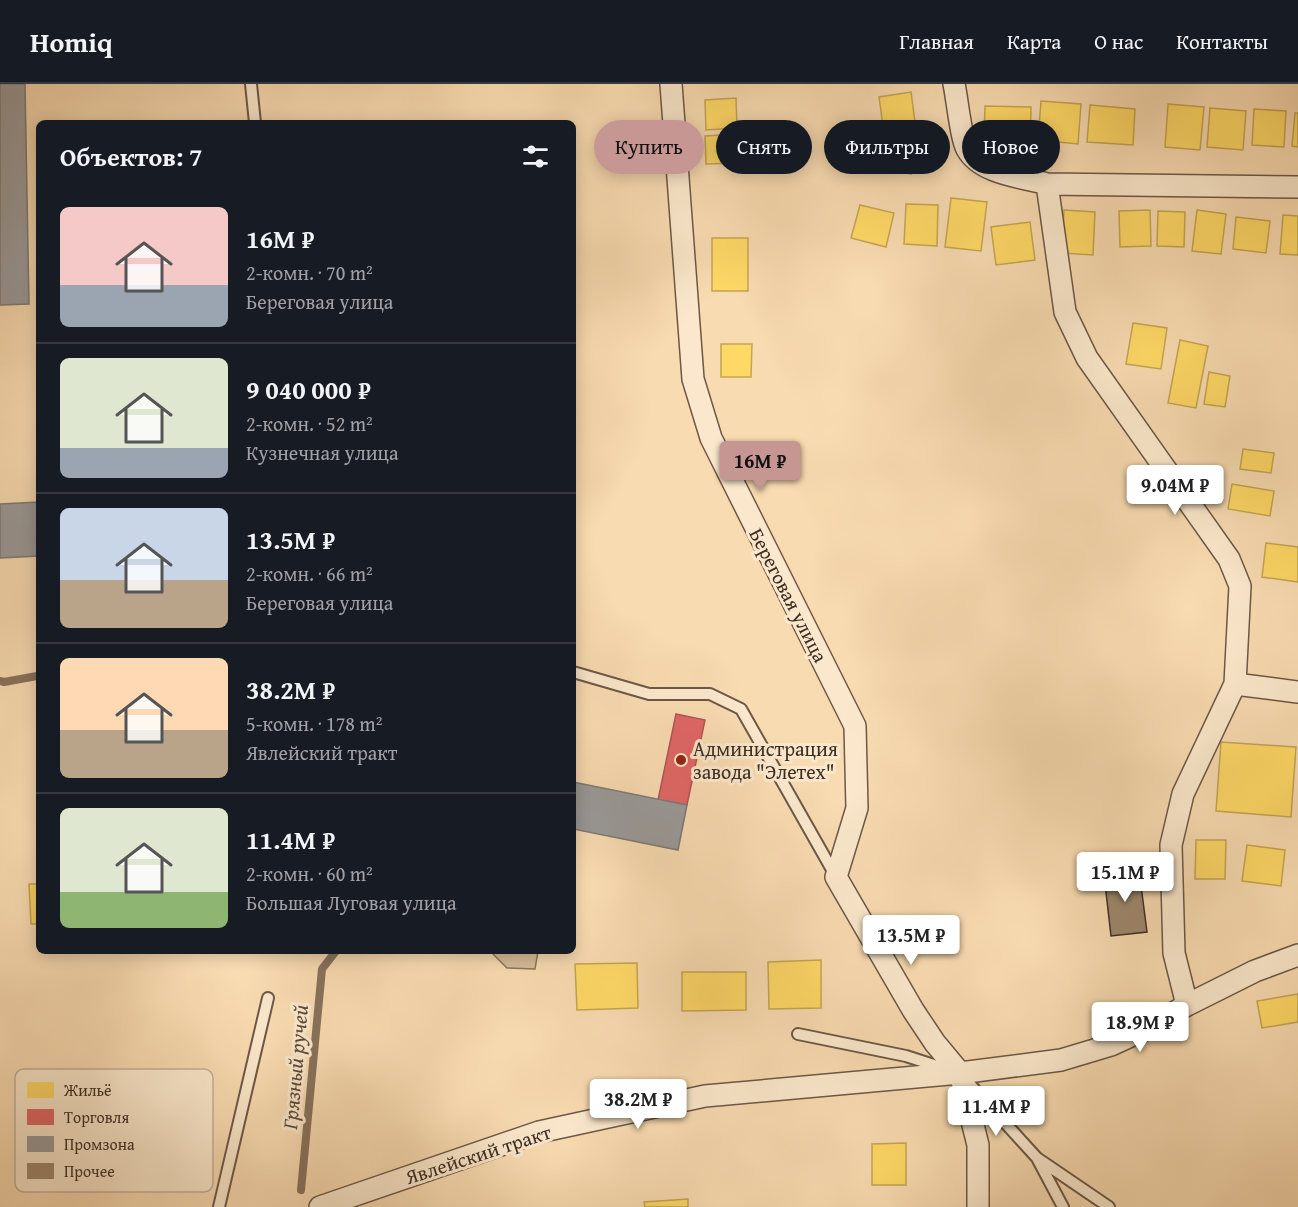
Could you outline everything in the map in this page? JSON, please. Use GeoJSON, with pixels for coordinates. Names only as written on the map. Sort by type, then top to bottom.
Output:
{"type":"FeatureCollection","features":[{"type":"Feature","properties":{"kind":"street","name":"Береговая улица"},"geometry":{"type":"LineString","coordinates":[[671,84],[693,379],[711,438],[855,726],[857,808],[836,877]]}},
{"type":"Feature","properties":{"kind":"street"},"geometry":{"type":"LineString","coordinates":[[954,84],[966,148],[975,159],[990,168],[1047,184],[1298,187]]}},
{"type":"Feature","properties":{"kind":"street"},"geometry":{"type":"LineString","coordinates":[[1047,184],[1065,312],[1087,358],[1229,559],[1240,586],[1235,684],[1183,794],[1171,845],[1174,953],[1187,1005]]}},
{"type":"Feature","properties":{"kind":"street"},"geometry":{"type":"LineString","coordinates":[[1235,684],[1298,692]]}},
{"type":"Feature","properties":{"kind":"street"},"geometry":{"type":"LineString","coordinates":[[836,877],[913,1010],[935,1043],[960,1073],[978,1145],[978,1207]]}},
{"type":"Feature","properties":{"kind":"street","name":"Явлейский тракт"},"geometry":{"type":"LineString","coordinates":[[320,1207],[539,1132],[705,1096],[960,1073],[1061,1060],[1101,1048],[1148,1028],[1187,1005],[1255,971],[1298,955]]}},
{"type":"Feature","properties":{"kind":"lane"},"geometry":{"type":"LineString","coordinates":[[251,84],[255,120]]}},
{"type":"Feature","properties":{"kind":"lane"},"geometry":{"type":"LineString","coordinates":[[576,673],[649,694],[710,694],[741,709],[836,877]]}},
{"type":"Feature","properties":{"kind":"lane"},"geometry":{"type":"LineString","coordinates":[[219,1207],[268,998]]}},
{"type":"Feature","properties":{"kind":"lane"},"geometry":{"type":"LineString","coordinates":[[798,1034],[906,1056],[960,1073],[1037,1158],[1109,1207]]}},
{"type":"Feature","properties":{"kind":"lane"},"geometry":{"type":"LineString","coordinates":[[1037,1158],[1063,1207]]}},
{"type":"Feature","properties":{"kind":"shaded area"},"geometry":{"type":"Polygon","coordinates":[[[493,954],[538,954],[535,969],[507,968],[493,954]]]}},
{"type":"Feature","properties":{"kind":"building: Жильё"},"geometry":{"type":"Polygon","coordinates":[[[911,92],[915,120],[882,120],[879,97],[911,92]]]}},
{"type":"Feature","properties":{"kind":"building: Жильё"},"geometry":{"type":"Polygon","coordinates":[[[736,98],[737,120],[716,120],[716,129],[706,130],[705,100],[736,98]]]}},
{"type":"Feature","properties":{"kind":"building: Жильё"},"geometry":{"type":"Polygon","coordinates":[[[1041,101],[1081,104],[1078,144],[1060,142],[1060,120],[1040,120],[1041,101]]]}},
{"type":"Feature","properties":{"kind":"building: Жильё"},"geometry":{"type":"Polygon","coordinates":[[[1168,104],[1204,107],[1200,150],[1165,147],[1168,104]]]}},
{"type":"Feature","properties":{"kind":"building: Жильё"},"geometry":{"type":"Polygon","coordinates":[[[1090,105],[1135,109],[1133,145],[1087,142],[1090,105]]]}},
{"type":"Feature","properties":{"kind":"building: Жильё"},"geometry":{"type":"Polygon","coordinates":[[[985,106],[1031,107],[1031,120],[985,120],[985,106]]]}},
{"type":"Feature","properties":{"kind":"building: Жильё"},"geometry":{"type":"Polygon","coordinates":[[[1210,108],[1246,111],[1243,150],[1207,147],[1210,108]]]}},
{"type":"Feature","properties":{"kind":"building: Жильё"},"geometry":{"type":"Polygon","coordinates":[[[1254,109],[1286,111],[1284,147],[1252,145],[1254,109]]]}},
{"type":"Feature","properties":{"kind":"building: Жильё"},"geometry":{"type":"Polygon","coordinates":[[[1295,113],[1298,113],[1298,147],[1292,146],[1295,113]]]}},
{"type":"Feature","properties":{"kind":"building: Жильё"},"geometry":{"type":"Polygon","coordinates":[[[716,135],[716,164],[706,164],[705,136],[716,135]]]}},
{"type":"Feature","properties":{"kind":"building: Жильё"},"geometry":{"type":"Polygon","coordinates":[[[951,198],[987,202],[981,251],[945,247],[951,198]]]}},
{"type":"Feature","properties":{"kind":"building: Жильё"},"geometry":{"type":"Polygon","coordinates":[[[906,204],[938,205],[937,246],[904,244],[906,204]]]}},
{"type":"Feature","properties":{"kind":"building: Жильё"},"geometry":{"type":"Polygon","coordinates":[[[860,205],[894,213],[886,247],[851,238],[860,205]]]}},
{"type":"Feature","properties":{"kind":"building: Жильё"},"geometry":{"type":"Polygon","coordinates":[[[1064,210],[1095,212],[1093,255],[1062,253],[1064,210]]]}},
{"type":"Feature","properties":{"kind":"building: Жильё"},"geometry":{"type":"Polygon","coordinates":[[[1150,210],[1151,246],[1120,247],[1119,211],[1150,210]]]}},
{"type":"Feature","properties":{"kind":"building: Жильё"},"geometry":{"type":"Polygon","coordinates":[[[1197,210],[1226,214],[1221,254],[1192,251],[1197,210]]]}},
{"type":"Feature","properties":{"kind":"building: Жильё"},"geometry":{"type":"Polygon","coordinates":[[[1158,211],[1185,212],[1184,247],[1157,246],[1158,211]]]}},
{"type":"Feature","properties":{"kind":"building: Жильё"},"geometry":{"type":"Polygon","coordinates":[[[1283,215],[1298,216],[1298,255],[1280,254],[1283,215]]]}},
{"type":"Feature","properties":{"kind":"building: Жильё"},"geometry":{"type":"Polygon","coordinates":[[[1236,217],[1270,221],[1266,253],[1233,249],[1236,217]]]}},
{"type":"Feature","properties":{"kind":"building: Жильё"},"geometry":{"type":"Polygon","coordinates":[[[1030,222],[1035,260],[996,265],[991,227],[1030,222]]]}},
{"type":"Feature","properties":{"kind":"building: Жильё"},"geometry":{"type":"Polygon","coordinates":[[[712,238],[748,238],[748,291],[712,291],[712,238]]]}},
{"type":"Feature","properties":{"kind":"building: Жильё"},"geometry":{"type":"Polygon","coordinates":[[[1133,323],[1167,328],[1161,369],[1126,364],[1133,323]]]}},
{"type":"Feature","properties":{"kind":"building: Жильё"},"geometry":{"type":"Polygon","coordinates":[[[1180,340],[1208,346],[1196,408],[1168,403],[1180,340]]]}},
{"type":"Feature","properties":{"kind":"building: Жильё"},"geometry":{"type":"Polygon","coordinates":[[[721,344],[752,344],[751,377],[721,377],[721,344]]]}},
{"type":"Feature","properties":{"kind":"building: Жильё"},"geometry":{"type":"Polygon","coordinates":[[[1209,372],[1230,376],[1225,407],[1204,404],[1209,372]]]}},
{"type":"Feature","properties":{"kind":"building: Жильё"},"geometry":{"type":"Polygon","coordinates":[[[1243,449],[1274,453],[1271,473],[1240,469],[1243,449]]]}},
{"type":"Feature","properties":{"kind":"building: Жильё"},"geometry":{"type":"Polygon","coordinates":[[[1232,484],[1274,491],[1270,516],[1228,509],[1232,484]]]}},
{"type":"Feature","properties":{"kind":"building: Жильё"},"geometry":{"type":"Polygon","coordinates":[[[1266,543],[1298,547],[1298,582],[1262,577],[1266,543]]]}},
{"type":"Feature","properties":{"kind":"building: Жильё"},"geometry":{"type":"Polygon","coordinates":[[[1221,742],[1296,747],[1291,817],[1216,811],[1221,742]]]}},
{"type":"Feature","properties":{"kind":"building: Жильё"},"geometry":{"type":"Polygon","coordinates":[[[1196,840],[1226,840],[1225,879],[1195,879],[1196,840]]]}},
{"type":"Feature","properties":{"kind":"building: Жильё"},"geometry":{"type":"Polygon","coordinates":[[[1247,845],[1285,850],[1281,886],[1242,881],[1247,845]]]}},
{"type":"Feature","properties":{"kind":"building: Жильё"},"geometry":{"type":"Polygon","coordinates":[[[29,884],[36,884],[36,924],[31,924],[29,884]]]}},
{"type":"Feature","properties":{"kind":"building: Жильё"},"geometry":{"type":"Polygon","coordinates":[[[821,960],[821,1008],[769,1009],[768,962],[821,960]]]}},
{"type":"Feature","properties":{"kind":"building: Жильё"},"geometry":{"type":"Polygon","coordinates":[[[637,963],[638,1008],[577,1010],[575,964],[637,963]]]}},
{"type":"Feature","properties":{"kind":"building: Жильё"},"geometry":{"type":"Polygon","coordinates":[[[682,972],[746,972],[746,1010],[682,1011],[682,972]]]}},
{"type":"Feature","properties":{"kind":"building: Жильё"},"geometry":{"type":"Polygon","coordinates":[[[1298,994],[1298,1022],[1262,1028],[1257,1001],[1298,994]]]}},
{"type":"Feature","properties":{"kind":"building: Жильё"},"geometry":{"type":"Polygon","coordinates":[[[906,1143],[906,1185],[872,1185],[872,1144],[906,1143]]]}},
{"type":"Feature","properties":{"kind":"building: Жильё"},"geometry":{"type":"Polygon","coordinates":[[[688,1199],[688,1207],[645,1207],[644,1202],[688,1199]]]}},
{"type":"Feature","properties":{"kind":"building: Торговля","name":"Администрация завода \"Элетех\""},"geometry":{"type":"Polygon","coordinates":[[[676,714],[705,720],[687,805],[658,800],[676,714]]]}},
{"type":"Feature","properties":{"kind":"building: Промзона"},"geometry":{"type":"Polygon","coordinates":[[[0,84],[25,84],[29,304],[0,305],[0,84]]]}},
{"type":"Feature","properties":{"kind":"building: Промзона"},"geometry":{"type":"Polygon","coordinates":[[[36,502],[36,556],[0,558],[0,504],[36,502]]]}},
{"type":"Feature","properties":{"kind":"building: Промзона"},"geometry":{"type":"Polygon","coordinates":[[[576,783],[687,805],[678,850],[576,830],[576,783]]]}},
{"type":"Feature","properties":{"kind":"building: Прочее"},"geometry":{"type":"Polygon","coordinates":[[[1139,870],[1147,932],[1111,936],[1104,875],[1139,870]]]}},
{"type":"Feature","properties":{"kind":"waterway","name":"Грязный ручей"},"geometry":{"type":"LineString","coordinates":[[0,681],[36,676]]}},
{"type":"Feature","properties":{"kind":"waterway","name":"Грязный ручей"},"geometry":{"type":"LineString","coordinates":[[301,1190],[322,969],[334,954]]}},
{"type":"Feature","properties":{"kind":"place","name":"Администрация завода \"Элетех\""},"geometry":{"type":"Point","coordinates":[681,760]}}]}
